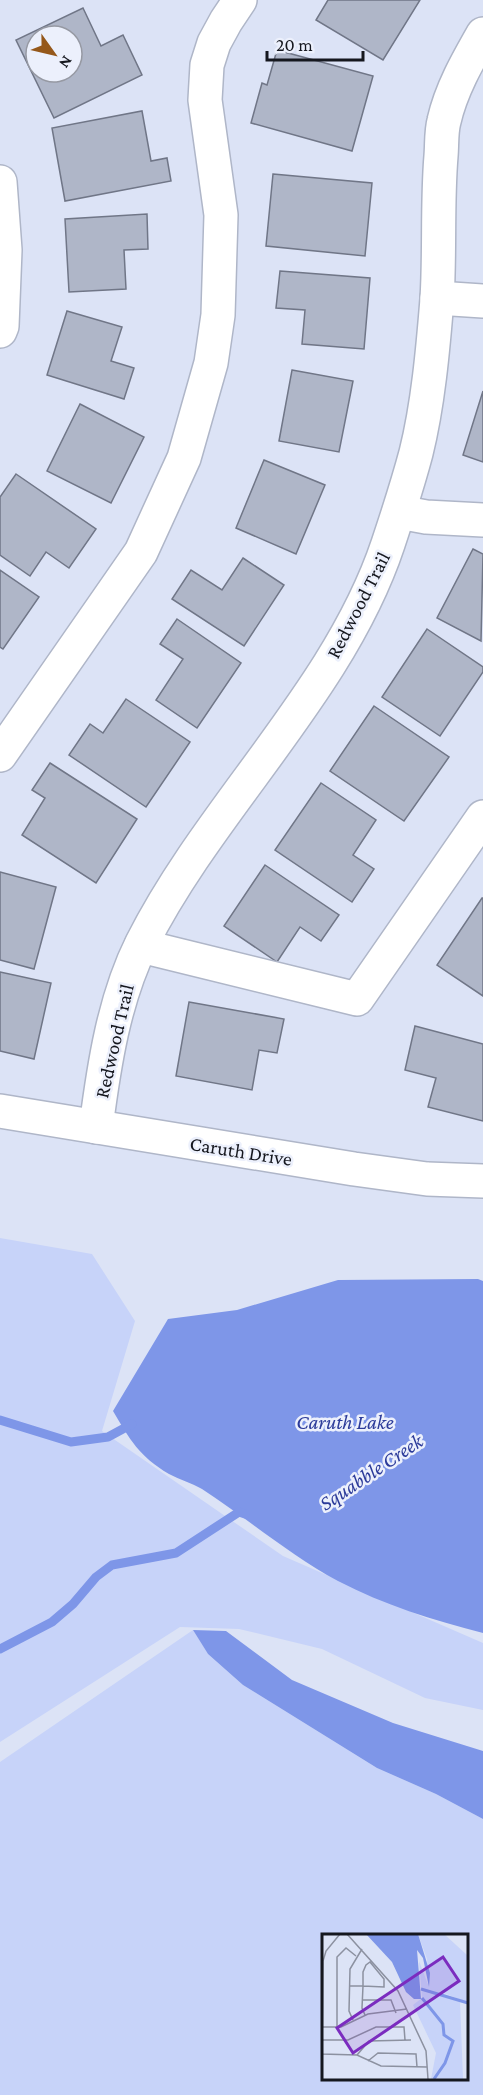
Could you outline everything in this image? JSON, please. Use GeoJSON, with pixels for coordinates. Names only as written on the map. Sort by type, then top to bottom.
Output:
{"type":"FeatureCollection","features":[{"type":"Feature","properties":{"kind":"street"},"geometry":{"type":"LineString","coordinates":[[0,755],[141,552],[184,458],[211,363],[218,315],[221,215],[205,100],[207,65],[214,43],[240,0]]}},
{"type":"Feature","properties":{"kind":"street","name":"Redwood Trail"},"geometry":{"type":"LineString","coordinates":[[96,1127],[119,1001],[141,946],[167,898],[336,651],[369,591],[387,548],[417,450],[426,394],[437,298],[439,181],[444,122],[461,71],[483,34]]}},
{"type":"Feature","properties":{"kind":"street"},"geometry":{"type":"LineString","coordinates":[[0,182],[5,250],[0,331]]}},
{"type":"Feature","properties":{"kind":"street"},"geometry":{"type":"LineString","coordinates":[[437,298],[483,302]]}},
{"type":"Feature","properties":{"kind":"street"},"geometry":{"type":"LineString","coordinates":[[399,512],[426,517],[483,520]]}},
{"type":"Feature","properties":{"kind":"street"},"geometry":{"type":"LineString","coordinates":[[141,946],[357,999],[483,817]]}},
{"type":"Feature","properties":{"kind":"street","name":"Caruth Drive"},"geometry":{"type":"LineString","coordinates":[[0,1111],[354,1169],[427,1179],[483,1181]]}},
{"type":"Feature","properties":{"kind":"shaded area"},"geometry":{"type":"Polygon","coordinates":[[[0,1238],[92,1254],[135,1321],[102,1431],[283,1556],[483,1643],[483,1710],[425,1698],[322,1649],[239,1629],[180,1627],[0,1742],[0,1238]]]}},
{"type":"Feature","properties":{"kind":"shaded area"},"geometry":{"type":"Polygon","coordinates":[[[193,1630],[208,1654],[243,1685],[377,1768],[436,1794],[483,1819],[483,2095],[0,2095],[0,1762],[193,1630]]]}},
{"type":"Feature","properties":{"kind":"water","name":"Caruth Lake"},"geometry":{"type":"Polygon","coordinates":[[[478,1279],[483,1281],[483,1633],[391,1605],[355,1590],[320,1571],[202,1489],[169,1474],[150,1461],[130,1439],[113,1411],[168,1319],[237,1310],[338,1280],[478,1279]]]}},
{"type":"Feature","properties":{"kind":"water"},"geometry":{"type":"Polygon","coordinates":[[[193,1630],[226,1631],[292,1680],[393,1723],[483,1751],[483,1819],[436,1794],[377,1768],[243,1685],[208,1654],[193,1630]]]}},
{"type":"Feature","properties":{"kind":"building"},"geometry":{"type":"Polygon","coordinates":[[[328,0],[420,0],[383,60],[316,20],[328,0]]]}},
{"type":"Feature","properties":{"kind":"building"},"geometry":{"type":"Polygon","coordinates":[[[83,8],[101,46],[123,35],[142,75],[54,118],[37,84],[84,84],[84,24],[50,24],[83,8]]]}},
{"type":"Feature","properties":{"kind":"building"},"geometry":{"type":"Polygon","coordinates":[[[24,36],[24,56],[16,40],[24,36]]]}},
{"type":"Feature","properties":{"kind":"building"},"geometry":{"type":"Polygon","coordinates":[[[277,50],[373,76],[352,151],[251,123],[262,83],[267,85],[277,50]]]}},
{"type":"Feature","properties":{"kind":"building"},"geometry":{"type":"Polygon","coordinates":[[[142,111],[151,161],[167,158],[171,181],[65,201],[52,128],[142,111]]]}},
{"type":"Feature","properties":{"kind":"building"},"geometry":{"type":"Polygon","coordinates":[[[273,174],[372,183],[365,256],[266,246],[273,174]]]}},
{"type":"Feature","properties":{"kind":"building"},"geometry":{"type":"Polygon","coordinates":[[[147,214],[148,249],[124,250],[126,289],[69,292],[65,219],[147,214]]]}},
{"type":"Feature","properties":{"kind":"building"},"geometry":{"type":"Polygon","coordinates":[[[280,271],[370,278],[364,349],[302,344],[305,310],[276,308],[280,271]]]}},
{"type":"Feature","properties":{"kind":"building"},"geometry":{"type":"Polygon","coordinates":[[[67,311],[122,327],[111,361],[134,368],[124,399],[47,375],[67,311]]]}},
{"type":"Feature","properties":{"kind":"building"},"geometry":{"type":"Polygon","coordinates":[[[292,370],[353,381],[339,452],[279,441],[292,370]]]}},
{"type":"Feature","properties":{"kind":"building"},"geometry":{"type":"Polygon","coordinates":[[[483,391],[483,462],[463,455],[483,391]]]}},
{"type":"Feature","properties":{"kind":"building"},"geometry":{"type":"Polygon","coordinates":[[[80,404],[144,437],[111,503],[47,471],[80,404]]]}},
{"type":"Feature","properties":{"kind":"building"},"geometry":{"type":"Polygon","coordinates":[[[264,460],[325,485],[296,554],[236,528],[264,460]]]}},
{"type":"Feature","properties":{"kind":"building"},"geometry":{"type":"Polygon","coordinates":[[[16,474],[96,529],[69,568],[46,552],[30,576],[0,555],[0,497],[16,474]]]}},
{"type":"Feature","properties":{"kind":"building"},"geometry":{"type":"Polygon","coordinates":[[[473,549],[483,554],[481,641],[437,618],[473,549]]]}},
{"type":"Feature","properties":{"kind":"building"},"geometry":{"type":"Polygon","coordinates":[[[243,558],[284,585],[244,646],[172,599],[191,570],[222,590],[243,558]]]}},
{"type":"Feature","properties":{"kind":"building"},"geometry":{"type":"Polygon","coordinates":[[[0,570],[39,597],[3,649],[0,647],[0,570]]]}},
{"type":"Feature","properties":{"kind":"building"},"geometry":{"type":"Polygon","coordinates":[[[177,619],[241,663],[197,728],[156,700],[183,659],[160,644],[177,619]]]}},
{"type":"Feature","properties":{"kind":"building"},"geometry":{"type":"Polygon","coordinates":[[[427,629],[483,667],[483,672],[440,736],[382,697],[427,629]]]}},
{"type":"Feature","properties":{"kind":"building"},"geometry":{"type":"Polygon","coordinates":[[[126,699],[190,742],[146,807],[69,755],[90,724],[103,733],[126,699]]]}},
{"type":"Feature","properties":{"kind":"building"},"geometry":{"type":"Polygon","coordinates":[[[374,706],[449,757],[404,821],[330,771],[374,706]]]}},
{"type":"Feature","properties":{"kind":"building"},"geometry":{"type":"Polygon","coordinates":[[[50,763],[137,819],[96,883],[22,835],[45,798],[32,790],[50,763]]]}},
{"type":"Feature","properties":{"kind":"building"},"geometry":{"type":"Polygon","coordinates":[[[321,783],[376,820],[353,855],[374,869],[352,902],[275,850],[321,783]]]}},
{"type":"Feature","properties":{"kind":"building"},"geometry":{"type":"Polygon","coordinates":[[[265,865],[339,915],[321,941],[300,927],[277,962],[224,926],[265,865]]]}},
{"type":"Feature","properties":{"kind":"building"},"geometry":{"type":"Polygon","coordinates":[[[0,872],[56,887],[34,969],[0,960],[0,872]]]}},
{"type":"Feature","properties":{"kind":"building"},"geometry":{"type":"Polygon","coordinates":[[[483,898],[483,996],[437,965],[483,898]]]}},
{"type":"Feature","properties":{"kind":"building"},"geometry":{"type":"Polygon","coordinates":[[[0,972],[51,983],[34,1059],[0,1051],[0,972]]]}},
{"type":"Feature","properties":{"kind":"building"},"geometry":{"type":"Polygon","coordinates":[[[189,1002],[284,1019],[277,1053],[259,1050],[252,1090],[176,1076],[189,1002]]]}},
{"type":"Feature","properties":{"kind":"building"},"geometry":{"type":"Polygon","coordinates":[[[415,1026],[483,1044],[483,1121],[428,1107],[436,1078],[405,1070],[415,1026]]]}},
{"type":"Feature","properties":{"kind":"waterway"},"geometry":{"type":"LineString","coordinates":[[0,1420],[71,1442],[108,1437],[132,1424]]}},
{"type":"Feature","properties":{"kind":"waterway","name":"Squabble Creek"},"geometry":{"type":"LineString","coordinates":[[0,1649],[52,1622],[73,1604],[96,1577],[112,1565],[176,1553],[239,1512],[245,1514]]}}]}
